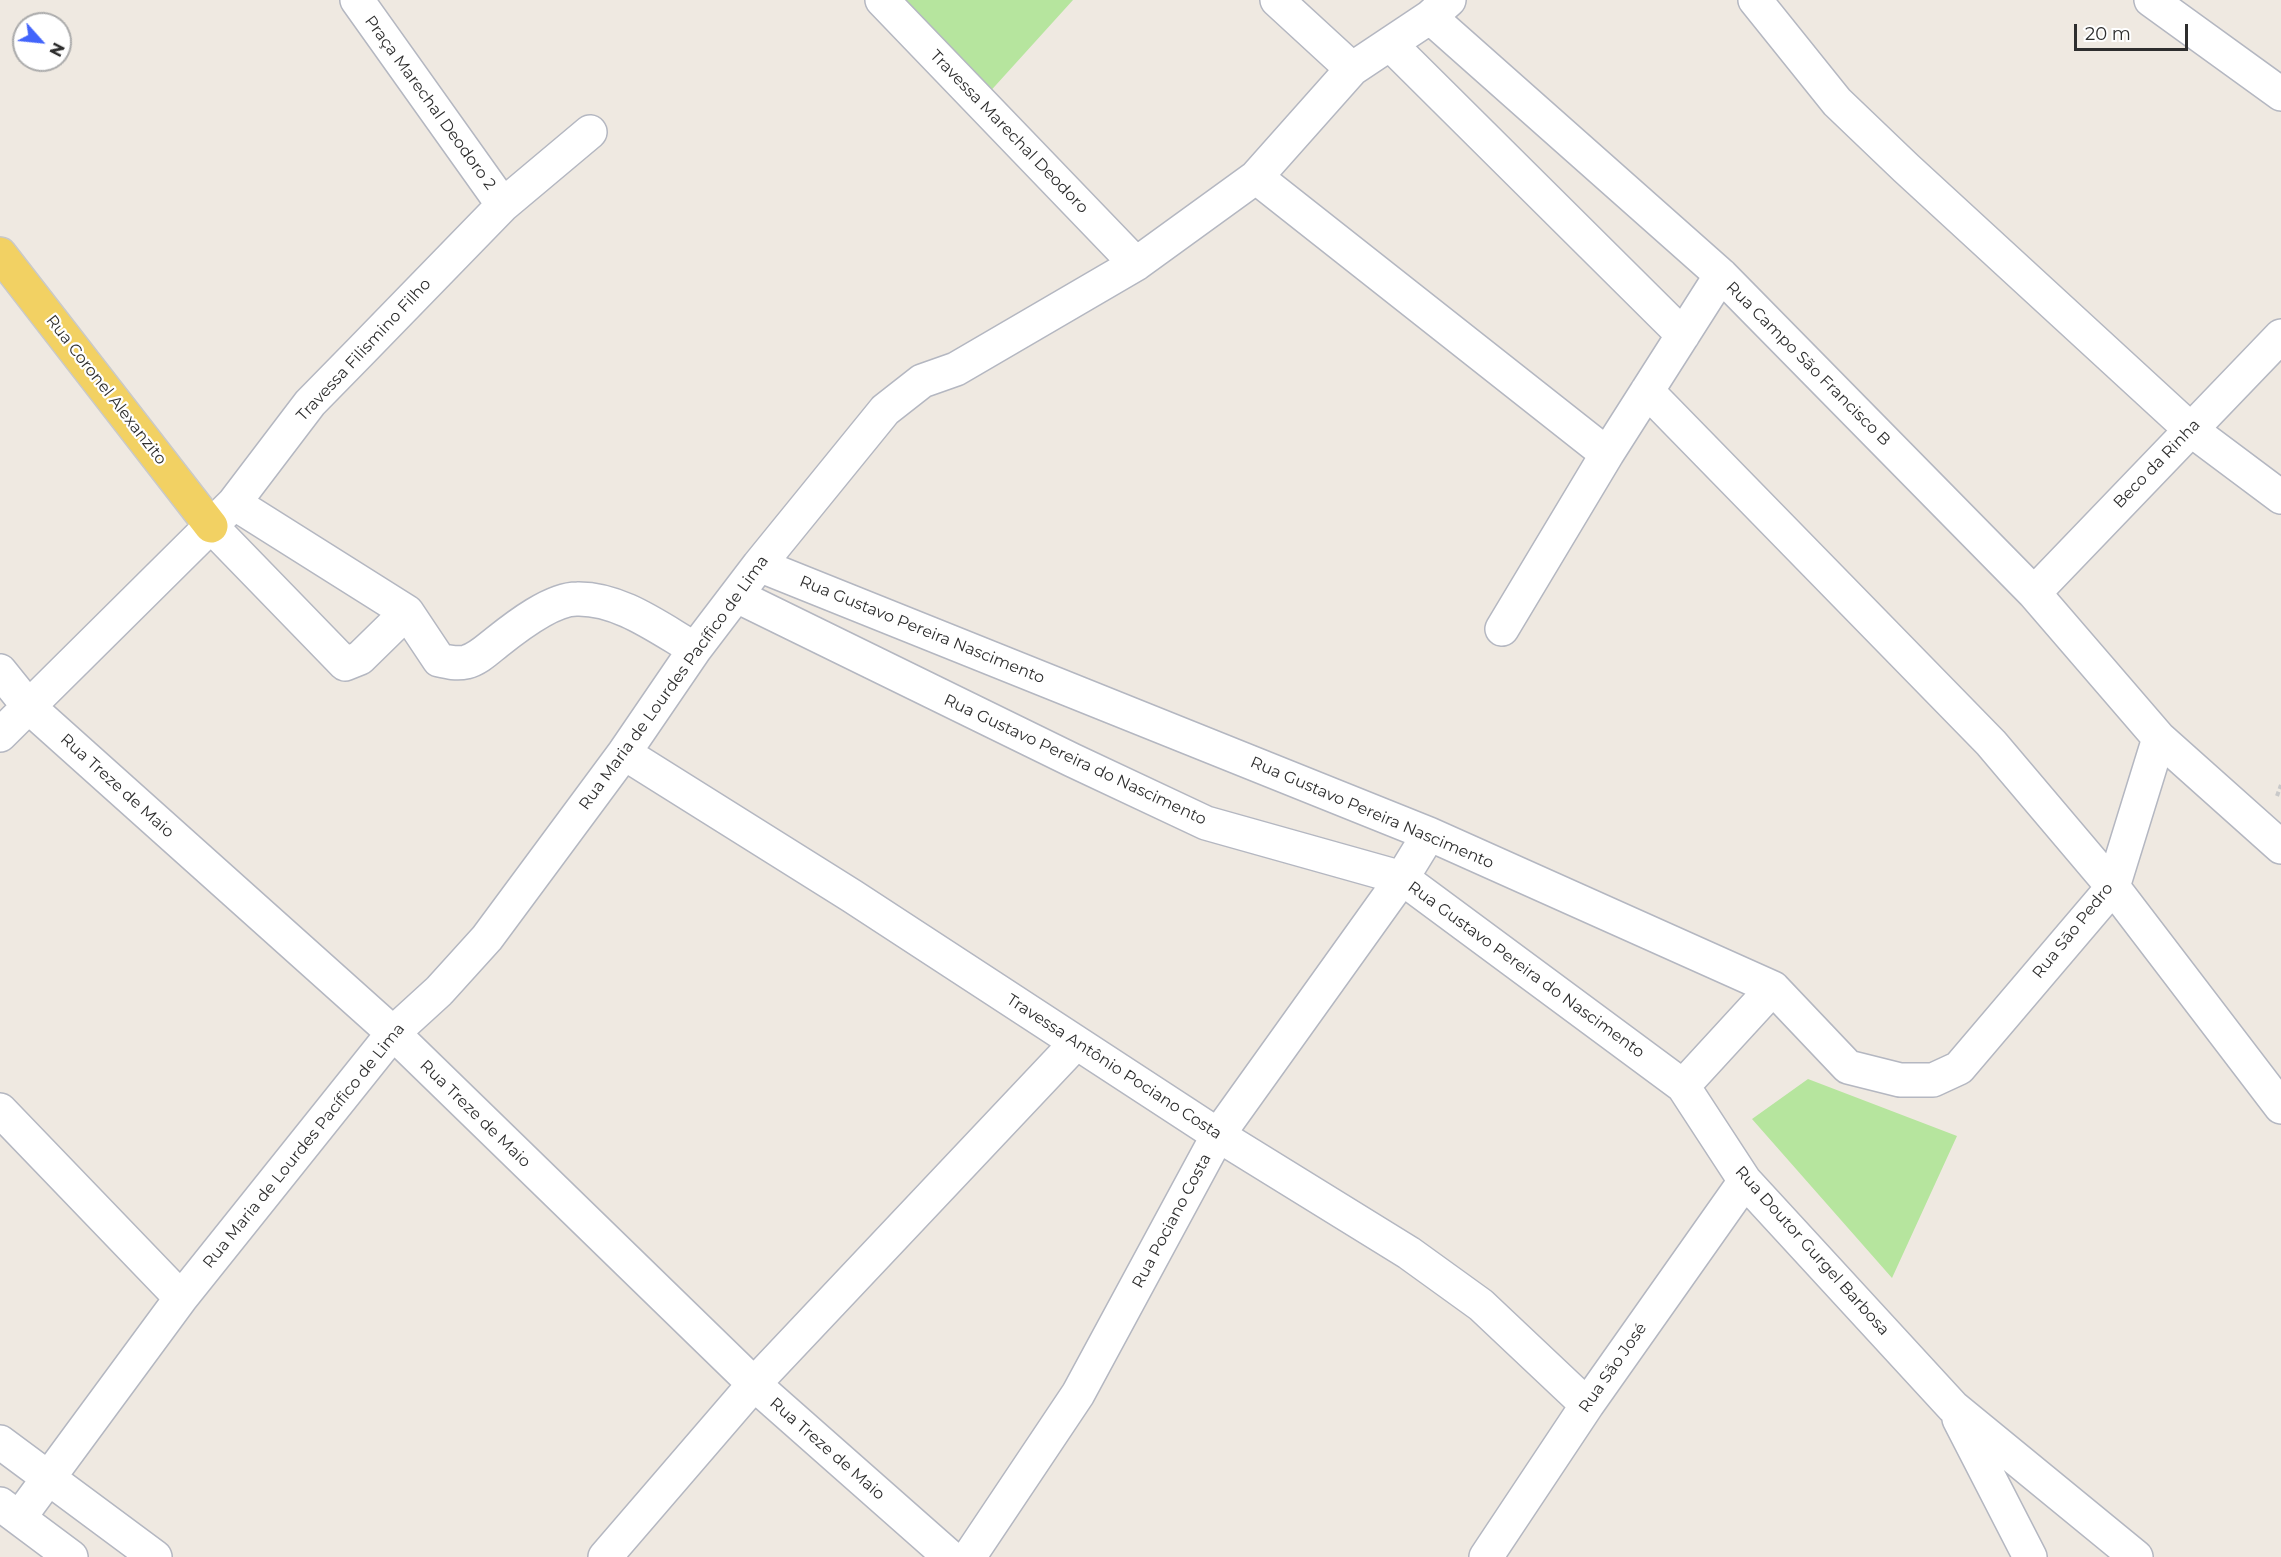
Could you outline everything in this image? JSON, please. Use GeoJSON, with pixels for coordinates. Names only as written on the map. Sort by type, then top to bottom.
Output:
{"type":"FeatureCollection","features":[{"type":"Feature","properties":{"kind":"main road","name":"Rua Coronel Alexanzito"},"geometry":{"type":"LineString","coordinates":[[0,254],[223,515]]}},
{"type":"Feature","properties":{"kind":"street","name":"Praça Marechal Deodoro 2"},"geometry":{"type":"LineString","coordinates":[[357,0],[503,205]]}},
{"type":"Feature","properties":{"kind":"street","name":"Travessa Marechal Deodoro"},"geometry":{"type":"LineString","coordinates":[[882,0],[1136,264]]}},
{"type":"Feature","properties":{"kind":"street"},"geometry":{"type":"LineString","coordinates":[[1277,0],[1352,69]]}},
{"type":"Feature","properties":{"kind":"street"},"geometry":{"type":"LineString","coordinates":[[1755,0],[1837,102],[1906,168],[2190,429],[2281,497]]}},
{"type":"Feature","properties":{"kind":"street"},"geometry":{"type":"LineString","coordinates":[[2151,0],[2281,94]]}},
{"type":"Feature","properties":{"kind":"street","name":"Rua Maria de Lourdes Pacífico de Lima"},"geometry":{"type":"LineString","coordinates":[[9,1511],[48,1477],[181,1298],[393,1033],[438,991],[487,938],[624,753],[695,649],[759,565],[885,410],[922,381],[956,369],[1136,264],[1256,177],[1352,69],[1439,8]]}},
{"type":"Feature","properties":{"kind":"street","name":"Rua Campo São Francisco B"},"geometry":{"type":"LineString","coordinates":[[1439,8],[1721,275],[2034,593],[2159,738],[2272,838]]}},
{"type":"Feature","properties":{"kind":"street"},"geometry":{"type":"LineString","coordinates":[[1390,44],[1683,335]]}},
{"type":"Feature","properties":{"kind":"street","name":"Travessa Filismino Filho"},"geometry":{"type":"LineString","coordinates":[[0,735],[223,515],[310,403],[503,205],[590,132]]}},
{"type":"Feature","properties":{"kind":"street"},"geometry":{"type":"LineString","coordinates":[[1256,177],[1607,454]]}},
{"type":"Feature","properties":{"kind":"street"},"geometry":{"type":"LineString","coordinates":[[1502,629],[1607,454],[1721,275]]}},
{"type":"Feature","properties":{"kind":"street","name":"Beco da Rinha"},"geometry":{"type":"LineString","coordinates":[[2034,593],[2281,336]]}},
{"type":"Feature","properties":{"kind":"street"},"geometry":{"type":"LineString","coordinates":[[1647,391],[1991,743],[2113,887],[2281,1107]]}},
{"type":"Feature","properties":{"kind":"street"},"geometry":{"type":"LineString","coordinates":[[223,515],[345,664],[360,658],[407,612]]}},
{"type":"Feature","properties":{"kind":"street"},"geometry":{"type":"LineString","coordinates":[[223,515],[407,612],[439,660],[456,663],[468,662],[549,607],[576,598],[603,602],[627,611],[695,649]]}},
{"type":"Feature","properties":{"kind":"street","name":"Rua Gustavo Pereira Nascimento"},"geometry":{"type":"LineString","coordinates":[[759,565],[1429,834],[1773,988],[1848,1067],[1900,1080],[1933,1080],[1959,1068]]}},
{"type":"Feature","properties":{"kind":"street","name":"Rua Gustavo Pereira do Nascimento"},"geometry":{"type":"LineString","coordinates":[[736,596],[1206,823],[1402,879],[1683,1086]]}},
{"type":"Feature","properties":{"kind":"street","name":"Rua Treze de Maio"},"geometry":{"type":"LineString","coordinates":[[0,671],[29,707],[393,1033],[754,1384],[950,1557]]}},
{"type":"Feature","properties":{"kind":"street","name":"Rua Sāo Pedro"},"geometry":{"type":"LineString","coordinates":[[1959,1068],[2113,887],[2159,738]]}},
{"type":"Feature","properties":{"kind":"street","name":"Travessa Antônio Pociano Costa"},"geometry":{"type":"LineString","coordinates":[[624,753],[852,896],[1218,1135],[1409,1253],[1481,1305],[1587,1405]]}},
{"type":"Feature","properties":{"kind":"street","name":"Rua Pociano Costa"},"geometry":{"type":"LineString","coordinates":[[969,1557],[1078,1394],[1218,1135],[1402,879],[1429,834]]}},
{"type":"Feature","properties":{"kind":"street"},"geometry":{"type":"LineString","coordinates":[[1683,1086],[1773,988]]}},
{"type":"Feature","properties":{"kind":"street"},"geometry":{"type":"LineString","coordinates":[[605,1557],[754,1384],[1076,1042]]}},
{"type":"Feature","properties":{"kind":"street","name":"Rua Doutor Gurgel Barbosa"},"geometry":{"type":"LineString","coordinates":[[1683,1086],[1744,1181],[1953,1407],[2136,1557]]}},
{"type":"Feature","properties":{"kind":"street"},"geometry":{"type":"LineString","coordinates":[[0,1110],[181,1298]]}},
{"type":"Feature","properties":{"kind":"street","name":"Rua São José"},"geometry":{"type":"LineString","coordinates":[[1486,1557],[1587,1405],[1744,1181]]}},
{"type":"Feature","properties":{"kind":"street","name":"Rua Doutor Gurgel Barbosa"},"geometry":{"type":"LineString","coordinates":[[1953,1407],[2030,1557]]}},
{"type":"Feature","properties":{"kind":"street"},"geometry":{"type":"LineString","coordinates":[[0,1442],[155,1557]]}},
{"type":"Feature","properties":{"kind":"street"},"geometry":{"type":"LineString","coordinates":[[9,1511],[71,1557]]}},
{"type":"Feature","properties":{"kind":"green space"},"geometry":{"type":"Polygon","coordinates":[[[887,0],[1073,0],[986,96],[887,0]]]}},
{"type":"Feature","properties":{"kind":"green space"},"geometry":{"type":"Polygon","coordinates":[[[1808,1079],[1957,1136],[1892,1278],[1752,1119],[1808,1079]]]}}]}
